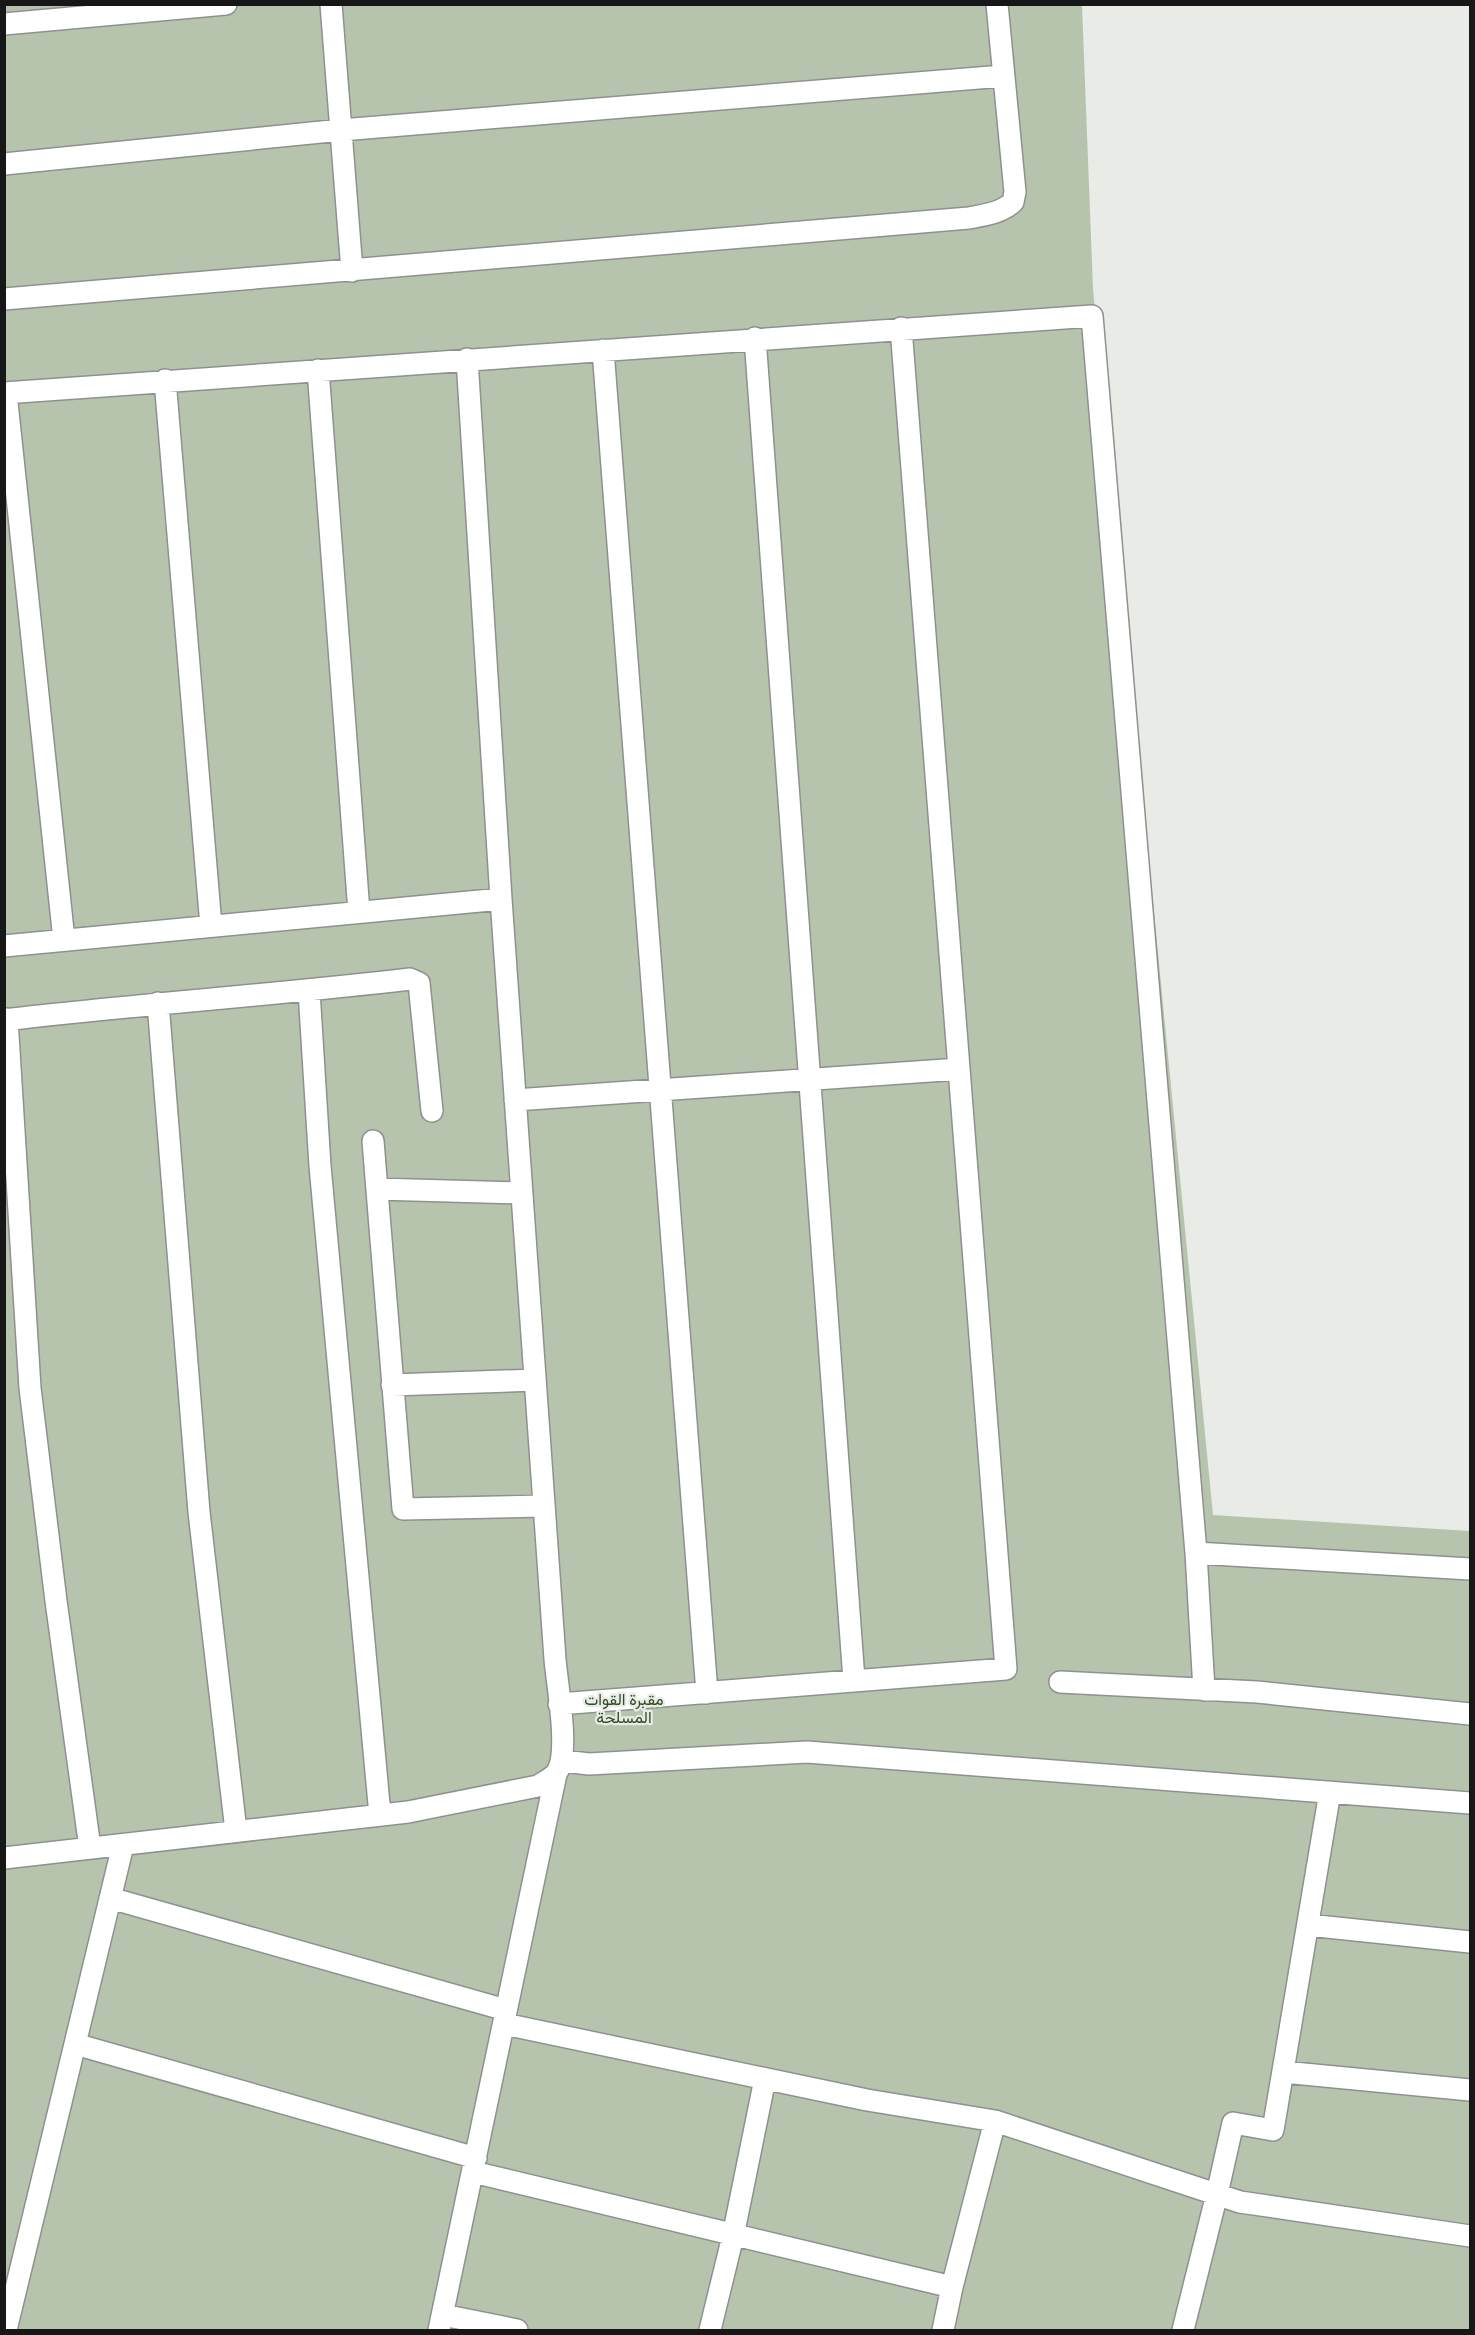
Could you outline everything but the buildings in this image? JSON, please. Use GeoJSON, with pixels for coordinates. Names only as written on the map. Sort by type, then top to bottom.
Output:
{"type":"FeatureCollection","features":[{"type":"Feature","properties":{"kind":"lane"},"geometry":{"type":"LineString","coordinates":[[4,24],[226,4]]}},
{"type":"Feature","properties":{"kind":"lane"},"geometry":{"type":"LineString","coordinates":[[331,4],[352,271]]}},
{"type":"Feature","properties":{"kind":"lane"},"geometry":{"type":"LineString","coordinates":[[4,299],[969,218],[994,213],[1007,208],[1014,202],[1015,192],[997,4]]}},
{"type":"Feature","properties":{"kind":"lane"},"geometry":{"type":"LineString","coordinates":[[4,164],[341,130],[1004,76]]}},
{"type":"Feature","properties":{"kind":"lane"},"geometry":{"type":"LineString","coordinates":[[64,940],[5,393],[1092,316],[1196,1553],[1204,1690]]}},
{"type":"Feature","properties":{"kind":"lane"},"geometry":{"type":"LineString","coordinates":[[559,1704],[1006,1669],[901,328]]}},
{"type":"Feature","properties":{"kind":"lane"},"geometry":{"type":"LineString","coordinates":[[754,339],[854,1680]]}},
{"type":"Feature","properties":{"kind":"lane"},"geometry":{"type":"LineString","coordinates":[[603,350],[707,1693]]}},
{"type":"Feature","properties":{"kind":"lane"},"geometry":{"type":"LineString","coordinates":[[467,359],[501,899],[559,1704],[559,1768],[441,2323],[517,2331]]}},
{"type":"Feature","properties":{"kind":"lane"},"geometry":{"type":"LineString","coordinates":[[318,370],[359,912]]}},
{"type":"Feature","properties":{"kind":"lane"},"geometry":{"type":"LineString","coordinates":[[165,380],[211,926]]}},
{"type":"Feature","properties":{"kind":"lane"},"geometry":{"type":"LineString","coordinates":[[4,946],[501,899]]}},
{"type":"Feature","properties":{"kind":"lane"},"geometry":{"type":"LineString","coordinates":[[90,1848],[57,1613],[30,1388],[6,1020],[410,979],[419,983],[432,1112]]}},
{"type":"Feature","properties":{"kind":"lane"},"geometry":{"type":"LineString","coordinates":[[309,991],[320,1167],[380,1815]]}},
{"type":"Feature","properties":{"kind":"lane"},"geometry":{"type":"LineString","coordinates":[[158,1003],[199,1512],[236,1831]]}},
{"type":"Feature","properties":{"kind":"lane"},"geometry":{"type":"LineString","coordinates":[[515,1100],[959,1069]]}},
{"type":"Feature","properties":{"kind":"lane"},"geometry":{"type":"LineString","coordinates":[[373,1141],[403,1509],[544,1506]]}},
{"type":"Feature","properties":{"kind":"lane"},"geometry":{"type":"LineString","coordinates":[[377,1189],[522,1193]]}},
{"type":"Feature","properties":{"kind":"lane"},"geometry":{"type":"LineString","coordinates":[[392,1385],[535,1380]]}},
{"type":"Feature","properties":{"kind":"lane"},"geometry":{"type":"LineString","coordinates":[[1196,1553],[1470,1569]]}},
{"type":"Feature","properties":{"kind":"lane"},"geometry":{"type":"LineString","coordinates":[[1060,1682],[1257,1692],[1470,1714]]}},
{"type":"Feature","properties":{"kind":"lane"},"geometry":{"type":"LineString","coordinates":[[4,1858],[408,1812],[538,1786],[559,1768],[589,1764],[807,1752],[1470,1803]]}},
{"type":"Feature","properties":{"kind":"lane"},"geometry":{"type":"LineString","coordinates":[[1183,2331],[1233,2123],[1273,2130],[1330,1792]]}},
{"type":"Feature","properties":{"kind":"lane"},"geometry":{"type":"LineString","coordinates":[[7,2317],[123,1845]]}},
{"type":"Feature","properties":{"kind":"lane"},"geometry":{"type":"LineString","coordinates":[[110,1898],[505,2017],[765,2079],[867,2100],[995,2121],[1240,2202],[1470,2236]]}},
{"type":"Feature","properties":{"kind":"lane"},"geometry":{"type":"LineString","coordinates":[[1308,1925],[1470,1942]]}},
{"type":"Feature","properties":{"kind":"lane"},"geometry":{"type":"LineString","coordinates":[[75,2044],[474,2165],[733,2236],[952,2287]]}},
{"type":"Feature","properties":{"kind":"lane"},"geometry":{"type":"LineString","coordinates":[[1283,2072],[1470,2090]]}},
{"type":"Feature","properties":{"kind":"lane"},"geometry":{"type":"LineString","coordinates":[[710,2331],[733,2236],[765,2079]]}},
{"type":"Feature","properties":{"kind":"lane"},"geometry":{"type":"LineString","coordinates":[[942,2331],[995,2121]]}},
{"type":"Feature","properties":{"kind":"green space","name":"مقبرة القوات المسلحة"},"geometry":{"type":"Polygon","coordinates":[[[5,5],[1082,5],[1093,289],[1213,1515],[1470,1531],[1470,2330],[5,2330],[5,5]]]}}]}
